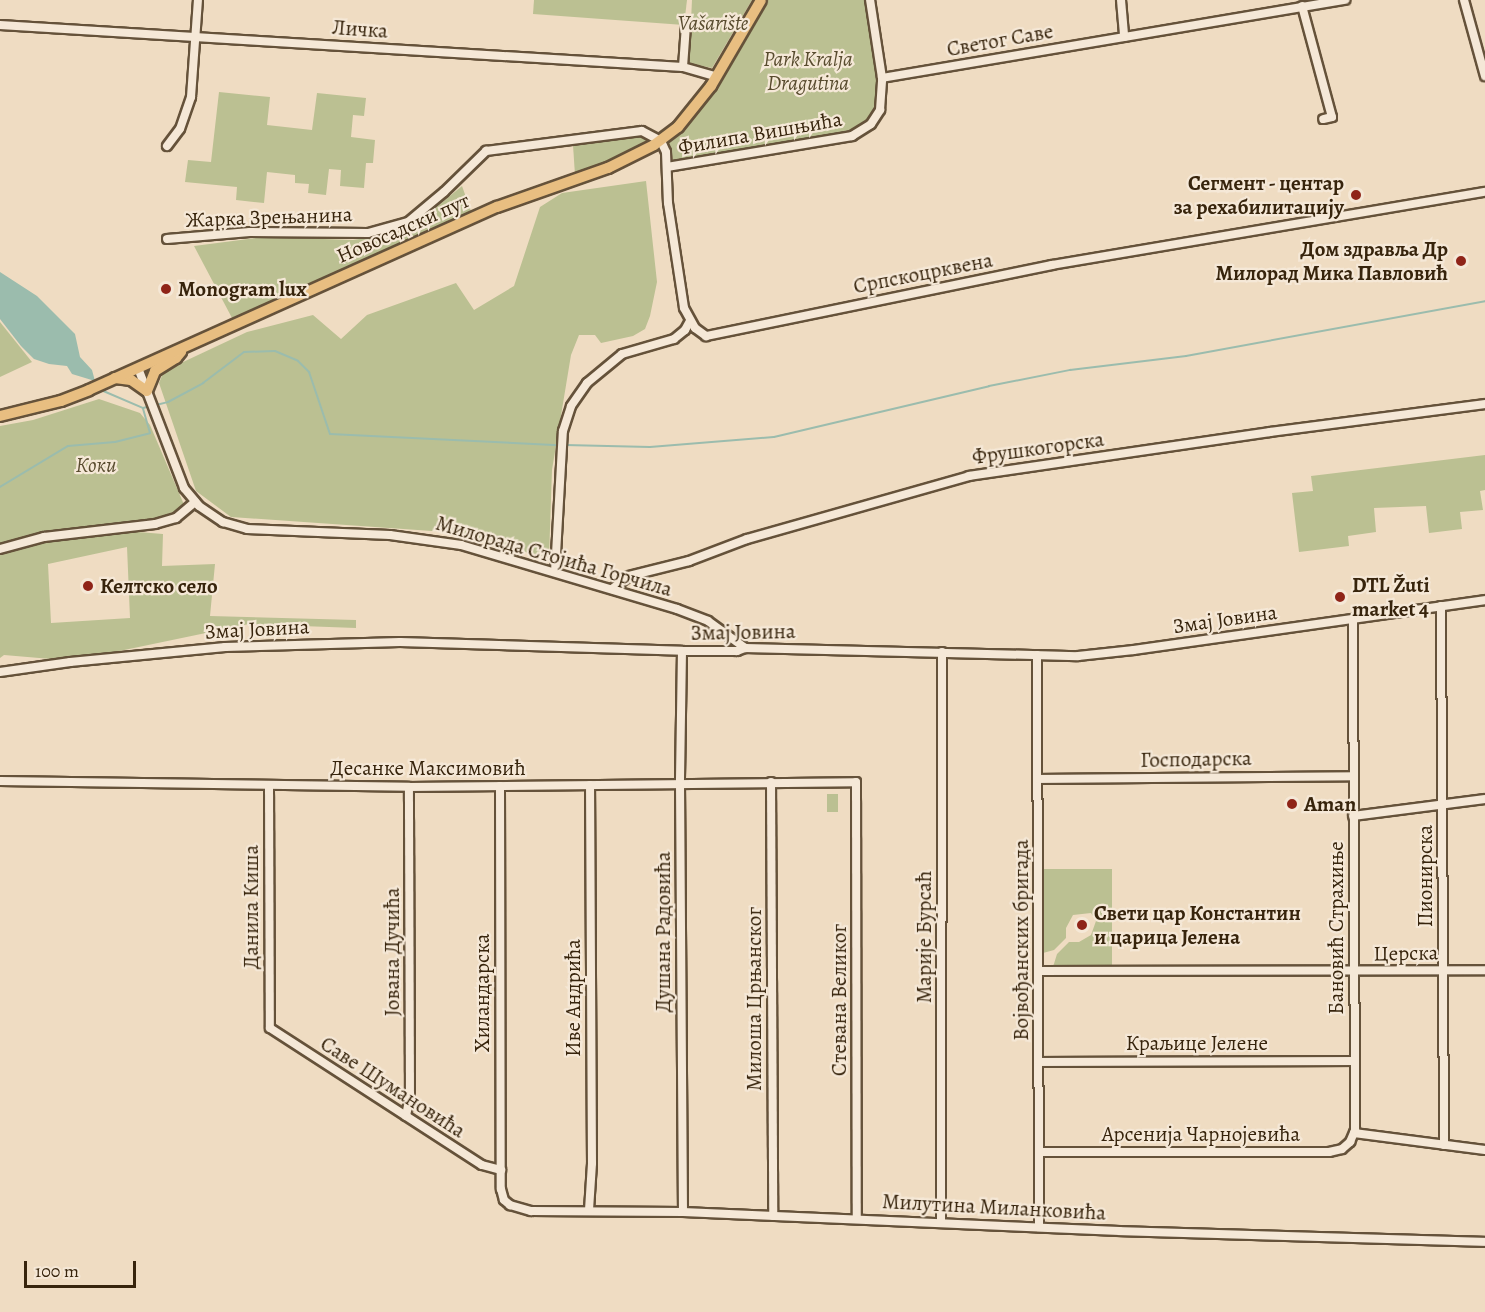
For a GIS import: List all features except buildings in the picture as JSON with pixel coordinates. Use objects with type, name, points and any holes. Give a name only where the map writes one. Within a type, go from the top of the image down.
[{"type":"main road","name":"Новосадски пут","points":[[0,416],[61,401],[88,390],[497,207],[608,168],[661,141],[685,120],[717,76],[761,0]]},
{"type":"main road","points":[[115,378],[131,380],[149,395],[155,371],[176,358],[185,347]]},
{"type":"street","points":[[167,146],[180,129],[191,98],[198,0]]},
{"type":"street","name":"Филипа Вишњића","points":[[667,167],[852,136],[877,118],[882,78],[870,0]]},
{"type":"street","points":[[1121,0],[1124,38]]},
{"type":"street","name":"Светог Саве","points":[[882,78],[1345,0]]},
{"type":"street","points":[[1464,0],[1485,76]]},
{"type":"street","points":[[1302,6],[1332,117],[1323,119]]},
{"type":"street","name":"Личка","points":[[0,25],[196,39],[683,67],[717,76]]},
{"type":"street","points":[[683,67],[686,25]]},
{"type":"street","name":"Жарка Зрењанина","points":[[167,238],[250,232],[368,233],[408,222],[444,192],[486,151],[637,130],[651,134],[661,141]]},
{"type":"street","points":[[555,572],[563,431],[571,406],[587,383],[606,365],[622,354],[679,337],[690,321],[684,308],[676,261],[668,203],[666,152],[661,141]]},
{"type":"street","name":"Српскоцрквена","points":[[690,321],[701,334],[706,336],[1052,265],[1485,192]]},
{"type":"street","points":[[0,549],[44,537],[155,524],[176,519],[195,502],[179,477],[138,368]]},
{"type":"street","name":"Фрушкогорска","points":[[612,589],[629,576],[689,561],[747,539],[969,476],[1270,432],[1485,404]]},
{"type":"street","name":"Милорада Стојића Горчила","points":[[195,502],[215,518],[240,528],[433,539],[555,572],[698,617],[745,648]]},
{"type":"street","name":"Змај Јовина","points":[[0,672],[70,662],[225,647],[400,642],[682,651],[737,651],[745,648],[1095,655],[1485,600]]},
{"type":"street","name":"Пионирска","points":[[1441,606],[1444,1145]]},
{"type":"street","name":"Бановић Страхиње","points":[[1353,619],[1354,1132]]},
{"type":"street","name":"Душана Радовића","points":[[682,651],[680,784],[683,1212]]},
{"type":"street","name":"Марије Бурсаћ","points":[[941,1221],[942,652]]},
{"type":"street","name":"Војвођанских бригада","points":[[1037,655],[1039,1226]]},
{"type":"street","name":"Господарска","points":[[1039,779],[1353,776]]},
{"type":"street","name":"Десанке Максимовић","points":[[0,781],[409,787],[856,782]]},
{"type":"street","name":"Милоша Црњанског","points":[[771,782],[773,1216]]},
{"type":"street","name":"Стевана Великог","points":[[856,782],[857,1219]]},
{"type":"street","name":"Данила Киша","points":[[269,785],[270,1028]]},
{"type":"street","name":"Иве Андрића","points":[[589,1210],[592,1163],[590,785]]},
{"type":"street","name":"Хиландарска","points":[[500,786],[501,1170],[504,1200]]},
{"type":"street","name":"Јована Дучића","points":[[406,1116],[410,1096],[409,787]]},
{"type":"street","points":[[1353,816],[1485,799]]},
{"type":"street","name":"Церска","points":[[1039,971],[1485,970]]},
{"type":"street","name":"Саве Шумановића","points":[[270,1028],[482,1166],[501,1170]]},
{"type":"street","name":"Краљице Јелене","points":[[1039,1062],[1354,1061]]},
{"type":"street","points":[[1354,1132],[1485,1150]]},
{"type":"street","name":"Арсенија Чарнојевића","points":[[1039,1152],[1329,1152],[1346,1147],[1354,1132]]},
{"type":"street","name":"Милутина Миланковића","points":[[504,1200],[516,1208],[531,1211],[683,1212],[1485,1242]]},
{"type":"green space","points":[[534,0],[687,0],[684,25],[533,14]]},
{"type":"green space","name":"Vašarište","points":[[692,0],[752,0],[712,68],[689,63]]},
{"type":"green space","name":"Park Kralja Dragutina","points":[[766,0],[870,0],[882,78],[880,110],[852,136],[667,167],[661,141],[694,115]]},
{"type":"green space","points":[[219,92],[270,97],[267,125],[312,130],[317,93],[366,98],[364,116],[353,115],[351,137],[375,140],[373,163],[366,163],[364,188],[340,186],[341,170],[329,169],[326,195],[308,193],[309,184],[295,183],[295,175],[267,172],[264,203],[236,200],[237,187],[185,182],[188,160],[211,162]]},
{"type":"green space","points":[[645,136],[652,141],[575,175],[573,145]]},
{"type":"green space","points":[[646,181],[657,282],[650,316],[645,329],[633,336],[601,343],[595,335],[579,335],[571,355],[552,470],[549,558],[446,532],[231,517],[196,491],[159,383],[164,371],[247,332],[313,315],[341,339],[367,315],[456,283],[474,310],[514,286],[540,207],[562,193]]},
{"type":"green space","points":[[462,186],[472,214],[232,318],[194,246],[264,237],[353,240],[397,233],[421,220]]},
{"type":"green space","points":[[0,322],[32,362],[0,377]]},
{"type":"green space","name":"Коки","points":[[99,399],[140,413],[150,425],[185,507],[158,518],[40,533],[0,544],[0,426],[33,420]]},
{"type":"green space","points":[[1485,455],[1485,490],[1480,491],[1483,510],[1460,512],[1462,529],[1429,533],[1426,506],[1374,508],[1376,532],[1348,536],[1349,546],[1299,552],[1292,493],[1313,491],[1311,476]]},
{"type":"green space","points":[[126,531],[163,534],[162,566],[215,564],[210,616],[356,620],[356,628],[249,624],[105,654],[51,659],[4,655],[0,658],[0,555],[42,543]],"holes":[[[127,547],[130,618],[51,623],[48,564]]]},
{"type":"green space","points":[[827,794],[838,794],[838,812],[827,812]]},
{"type":"green space","points":[[1044,869],[1112,869],[1112,966],[1053,967],[1057,954],[1069,942],[1079,942],[1091,935],[1096,921],[1091,913],[1073,915],[1066,928],[1066,938],[1054,950],[1043,953]]},
{"type":"shaded area","points":[[0,272],[37,296],[75,334],[80,357],[92,370],[95,381],[72,374],[67,366],[34,359],[21,346],[0,319]]},
{"type":"waterway","points":[[565,445],[650,447],[774,437],[989,386],[1070,370],[1186,356],[1485,301]]},
{"type":"waterway","points":[[156,405],[168,402],[203,383],[244,352],[275,351],[298,361],[309,372],[330,434],[559,445]]},
{"type":"waterway","points":[[101,390],[143,408],[151,406]]},
{"type":"waterway","points":[[0,487],[68,446],[115,442],[150,433],[143,408]]},
{"type":"place","name":"Сегмент - центар за рехабилитацију","points":[[1356,195]]},
{"type":"place","name":"Дом здравља Др Милорад Мика Павловић","points":[[1461,261]]},
{"type":"place","name":"Monogram lux","points":[[166,289]]},
{"type":"place","name":"Келтско село","points":[[88,586]]},
{"type":"place","name":"DTL Žuti market 4","points":[[1340,597]]},
{"type":"place","name":"Aman","points":[[1292,804]]},
{"type":"place","name":"Свети цар Константин и царица Јелена","points":[[1082,925]]}]
